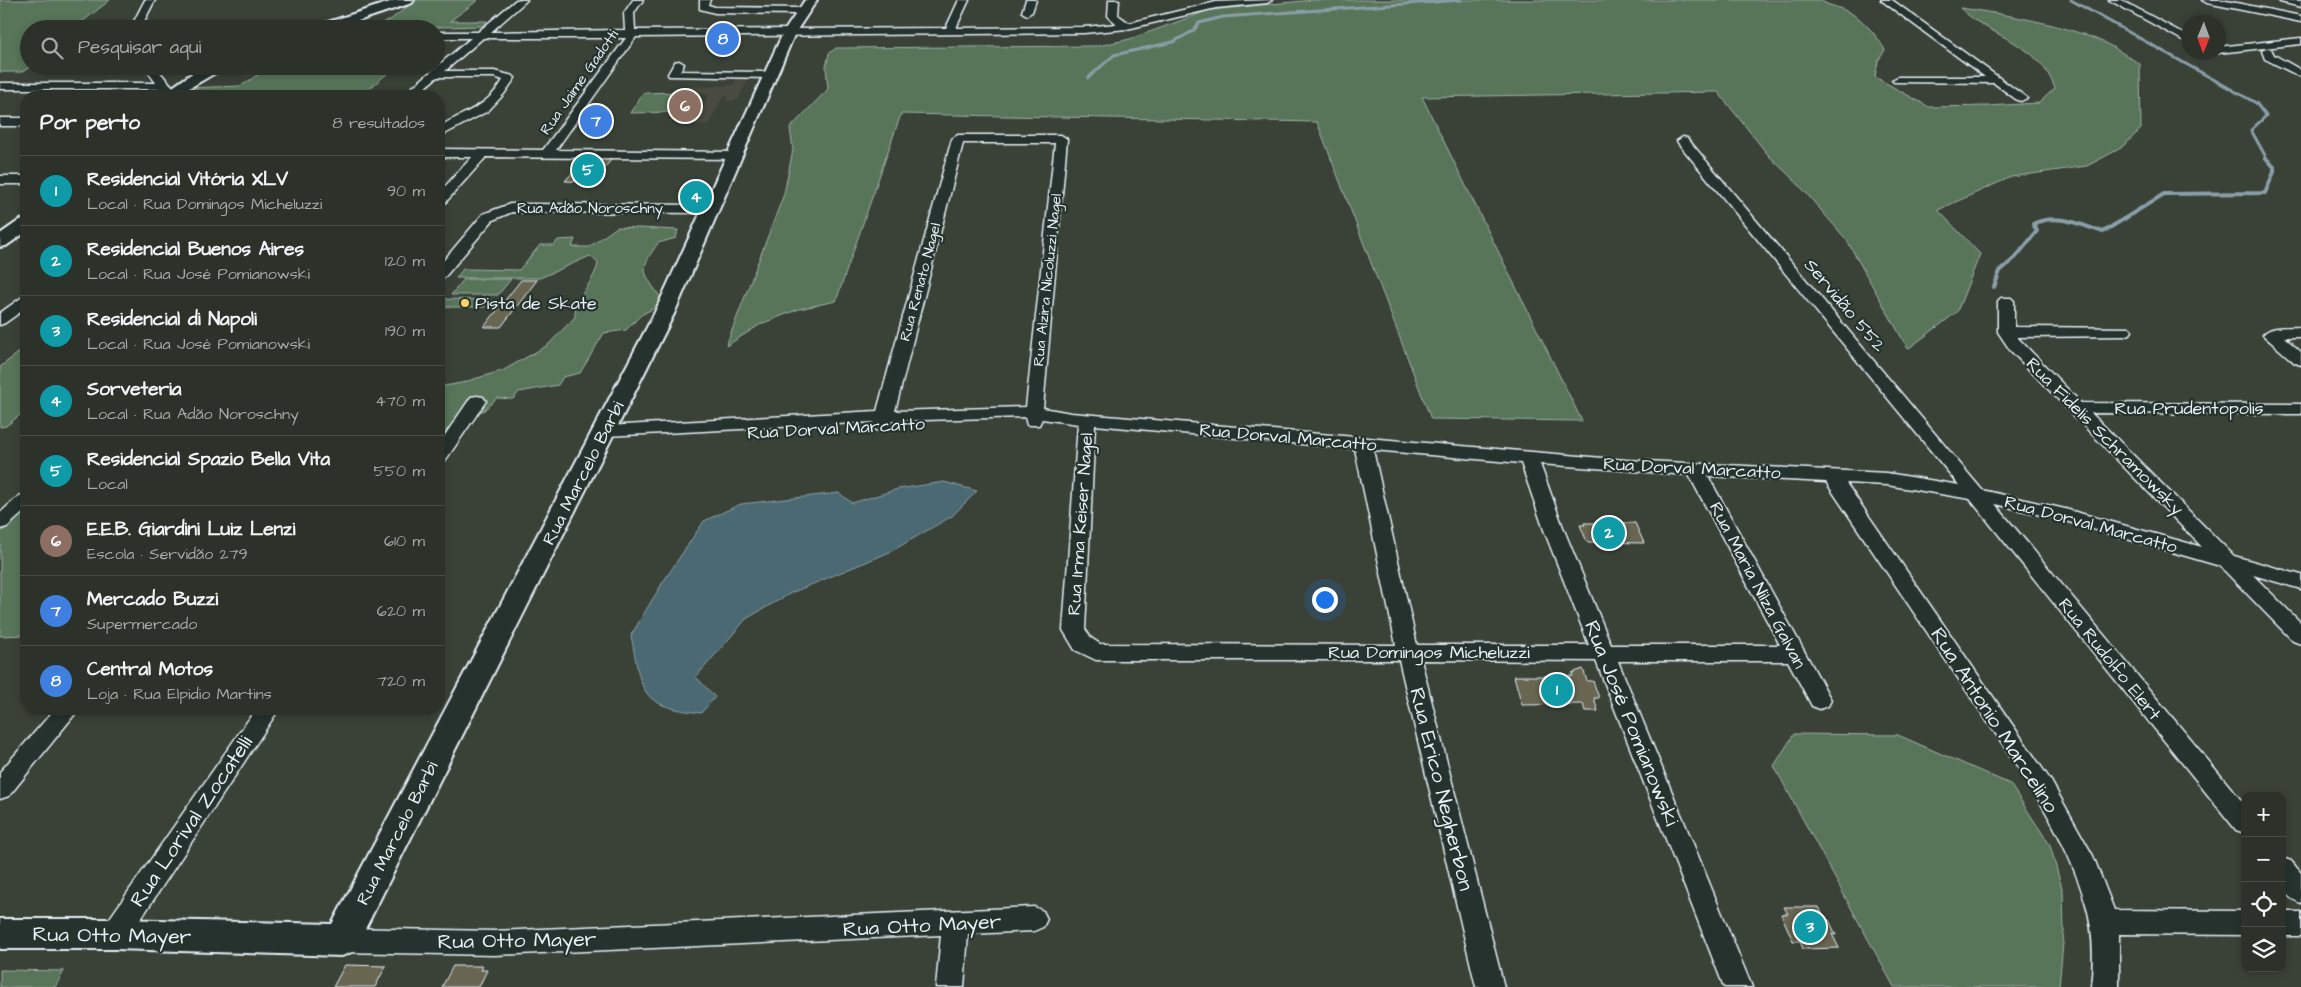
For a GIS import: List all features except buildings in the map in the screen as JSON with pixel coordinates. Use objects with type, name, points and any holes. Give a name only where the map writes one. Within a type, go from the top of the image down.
[{"type":"street","points":[[140,20],[150,0]]},
{"type":"street","points":[[348,20],[408,0]]},
{"type":"street","points":[[445,64],[522,0]]},
{"type":"street","name":"Rua Jaime Gadotti","points":[[547,154],[631,38],[629,13],[638,0]]},
{"type":"street","points":[[705,0],[703,7],[725,11],[807,6]]},
{"type":"street","points":[[725,11],[735,0]]},
{"type":"street","points":[[950,31],[964,0]]},
{"type":"street","points":[[1027,12],[1031,0]]},
{"type":"street","points":[[1114,0],[1113,16],[1127,26]]},
{"type":"street","points":[[445,35],[1084,30],[1127,26],[1195,4],[1267,0]]},
{"type":"street","points":[[1886,0],[2021,98]]},
{"type":"street","points":[[2114,0],[2181,36]]},
{"type":"street","points":[[2207,0],[2301,19]]},
{"type":"street","points":[[2283,0],[2298,2]]},
{"type":"street","name":"Rua Marcelo Barbi","points":[[342,940],[604,435],[664,314],[769,75],[789,33],[807,6]]},
{"type":"street","points":[[2226,49],[2301,41]]},
{"type":"street","points":[[2255,46],[2267,51],[2269,57],[2301,74]]},
{"type":"street","points":[[2237,55],[2301,47]]},
{"type":"street","points":[[679,64],[672,74],[769,75]]},
{"type":"street","points":[[445,74],[494,74],[509,78],[488,105],[445,129]]},
{"type":"street","points":[[155,75],[166,90]]},
{"type":"street","points":[[171,90],[198,75]]},
{"type":"street","points":[[415,90],[432,75]]},
{"type":"street","points":[[1898,80],[1996,80]]},
{"type":"street","points":[[0,86],[111,90]]},
{"type":"street","points":[[0,122],[20,122]]},
{"type":"street","name":"Rua Alzira Nicoluzzi Nagel","points":[[958,139],[1061,139],[1033,416]]},
{"type":"street","name":"Rua Renato Nagel","points":[[883,421],[958,139]]},
{"type":"street","name":"Servidão 552","points":[[1684,141],[1976,494]]},
{"type":"street","points":[[445,153],[734,156]]},
{"type":"street","points":[[445,194],[483,153]]},
{"type":"street","points":[[0,180],[20,180]]},
{"type":"street","name":"Rua Adão Noroschny","points":[[445,268],[488,217],[510,208],[711,209]]},
{"type":"street","points":[[0,242],[20,228]]},
{"type":"street","points":[[2006,301],[2006,332],[2124,331]]},
{"type":"street","points":[[0,320],[20,305]]},
{"type":"street","name":"Rua Fidelis Schramowsky","points":[[2006,332],[2016,347],[2301,636]]},
{"type":"street","points":[[2301,332],[2275,333],[2271,335],[2301,360]]},
{"type":"street","points":[[445,448],[477,401]]},
{"type":"street","name":"Rua Prudentopolis","points":[[2078,408],[2301,409]]},
{"type":"street","name":"Rua Dorval Marcatto","points":[[604,435],[883,421],[1033,416],[1696,470],[1887,479],[1976,494],[2065,515],[2301,582]]},
{"type":"street","name":"Rua Irma Keiser Nagel","points":[[1074,630],[1079,419]]},
{"type":"street","name":"Rua Erico Negherbon","points":[[1363,444],[1408,652],[1490,987]]},
{"type":"street","name":"Rua José Pomianowski","points":[[1528,457],[1554,530],[1738,987]]},
{"type":"street","name":"Rua Maria Nilza Galvan","points":[[1696,470],[1820,700]]},
{"type":"street","name":"Rua Antonio Marcelino","points":[[1831,475],[2022,755],[2082,859],[2095,891],[2104,922],[2108,959],[2105,987]]},
{"type":"street","name":"Rua Rudolfo Elert","points":[[1976,494],[2241,818]]},
{"type":"street","points":[[0,523],[20,505]]},
{"type":"street","name":"Rua Domingos Micheluzzi","points":[[1074,630],[1083,644],[1096,652],[1794,653]]},
{"type":"street","points":[[0,789],[63,715]]},
{"type":"street","name":"Rua Lorival Zocatelli","points":[[115,934],[264,715]]},
{"type":"street","points":[[2286,874],[2301,892]]},
{"type":"street","name":"Rua Otto Mayer","points":[[0,934],[115,934],[494,943],[1034,919]]},
{"type":"street","points":[[2104,922],[2241,924]]},
{"type":"street","points":[[950,987],[955,924]]},
{"type":"street","points":[[2286,924],[2301,924]]},
{"type":"shaded area","points":[[736,79],[748,79],[738,100],[726,101],[728,96],[723,96],[709,124],[694,125],[709,94],[690,94],[689,97],[697,96],[684,121],[669,122],[688,87],[734,85]]},
{"type":"green space","points":[[0,0],[110,0],[84,20],[20,20],[20,72],[0,72]]},
{"type":"green space","points":[[416,0],[478,0],[450,21],[487,21],[483,26],[445,27],[445,20],[390,20]]},
{"type":"green space","points":[[1313,0],[1820,0],[1849,12],[1867,26],[1877,37],[1885,50],[1878,61],[1875,77],[1929,107],[2039,103],[2055,88],[2047,72],[2026,50],[1973,19],[1960,8],[1977,10],[2033,20],[2070,30],[2103,42],[2140,64],[2141,129],[2121,148],[2087,166],[2011,177],[1938,210],[1980,254],[1957,312],[1908,349],[1846,239],[1799,185],[1769,156],[1718,92],[1422,97],[1582,421],[1431,419],[1317,122],[901,114],[836,301],[799,309],[761,324],[726,346],[784,194],[793,150],[790,128],[828,89],[826,67],[829,53],[836,48],[1098,46],[1130,39],[1210,10]]},
{"type":"green space","points":[[258,75],[386,75],[368,90],[183,90],[186,88],[241,86]]},
{"type":"green space","points":[[683,92],[671,112],[630,113],[643,93]]},
{"type":"green space","points":[[617,227],[678,230],[676,238],[658,243],[646,265],[645,271],[647,276],[661,298],[658,306],[641,315],[626,330],[604,333],[580,373],[563,377],[558,385],[519,392],[513,399],[497,398],[483,411],[465,412],[445,437],[445,386],[504,370],[548,345],[575,317],[577,304],[596,271],[598,263],[590,256],[540,278],[456,278],[463,269],[519,270],[540,245],[554,245],[558,240],[575,239],[572,247],[589,247]]},
{"type":"green space","points":[[464,279],[511,279],[498,295],[451,295]]},
{"type":"green space","name":"Pista de Skate","points":[[445,299],[491,300],[485,307],[445,307]]},
{"type":"green space","points":[[20,352],[20,415],[6,426],[0,427],[0,367]]},
{"type":"green space","points":[[20,515],[20,635],[0,636],[0,533]]},
{"type":"green space","points":[[1794,734],[1898,735],[2010,784],[2050,845],[2063,892],[2064,932],[2059,987],[1894,987],[1774,766]]},
{"type":"green space","points":[[0,970],[64,971],[55,987],[0,987]]},
{"type":"water","points":[[944,482],[977,491],[952,516],[890,552],[791,593],[746,619],[696,677],[715,697],[701,713],[665,706],[646,693],[641,683],[631,635],[663,582],[704,521],[741,504],[839,493],[852,503],[898,489]]},
{"type":"waterway","points":[[1088,78],[1114,55],[1173,42],[1193,31],[1199,23],[1223,17],[1461,0]]},
{"type":"waterway","points":[[2071,0],[2256,103],[2266,116],[2251,130],[2267,159]]},
{"type":"waterway","points":[[1994,287],[2000,271],[2016,257],[2037,231],[2033,224],[2051,219],[2059,219],[2103,232],[2164,194],[2265,193],[2274,172],[2274,167],[2266,158]]},
{"type":"place","name":"Central Motos","points":[[723,39]]},
{"type":"place","name":"E.E.B. Giardini Luiz Lenzi","points":[[685,106]]},
{"type":"place","name":"Mercado Buzzi","points":[[596,121]]},
{"type":"place","name":"Residencial Spazio Bella Vita","points":[[588,170]]},
{"type":"place","name":"Sorveteria","points":[[696,197]]},
{"type":"place","name":"Pista de Skate","points":[[465,303]]},
{"type":"place","name":"Residencial Buenos Aires","points":[[1609,533]]},
{"type":"place","name":"Residencial Vitória XLV","points":[[1557,690]]},
{"type":"place","name":"Residencial di Napoli","points":[[1810,927]]}]
